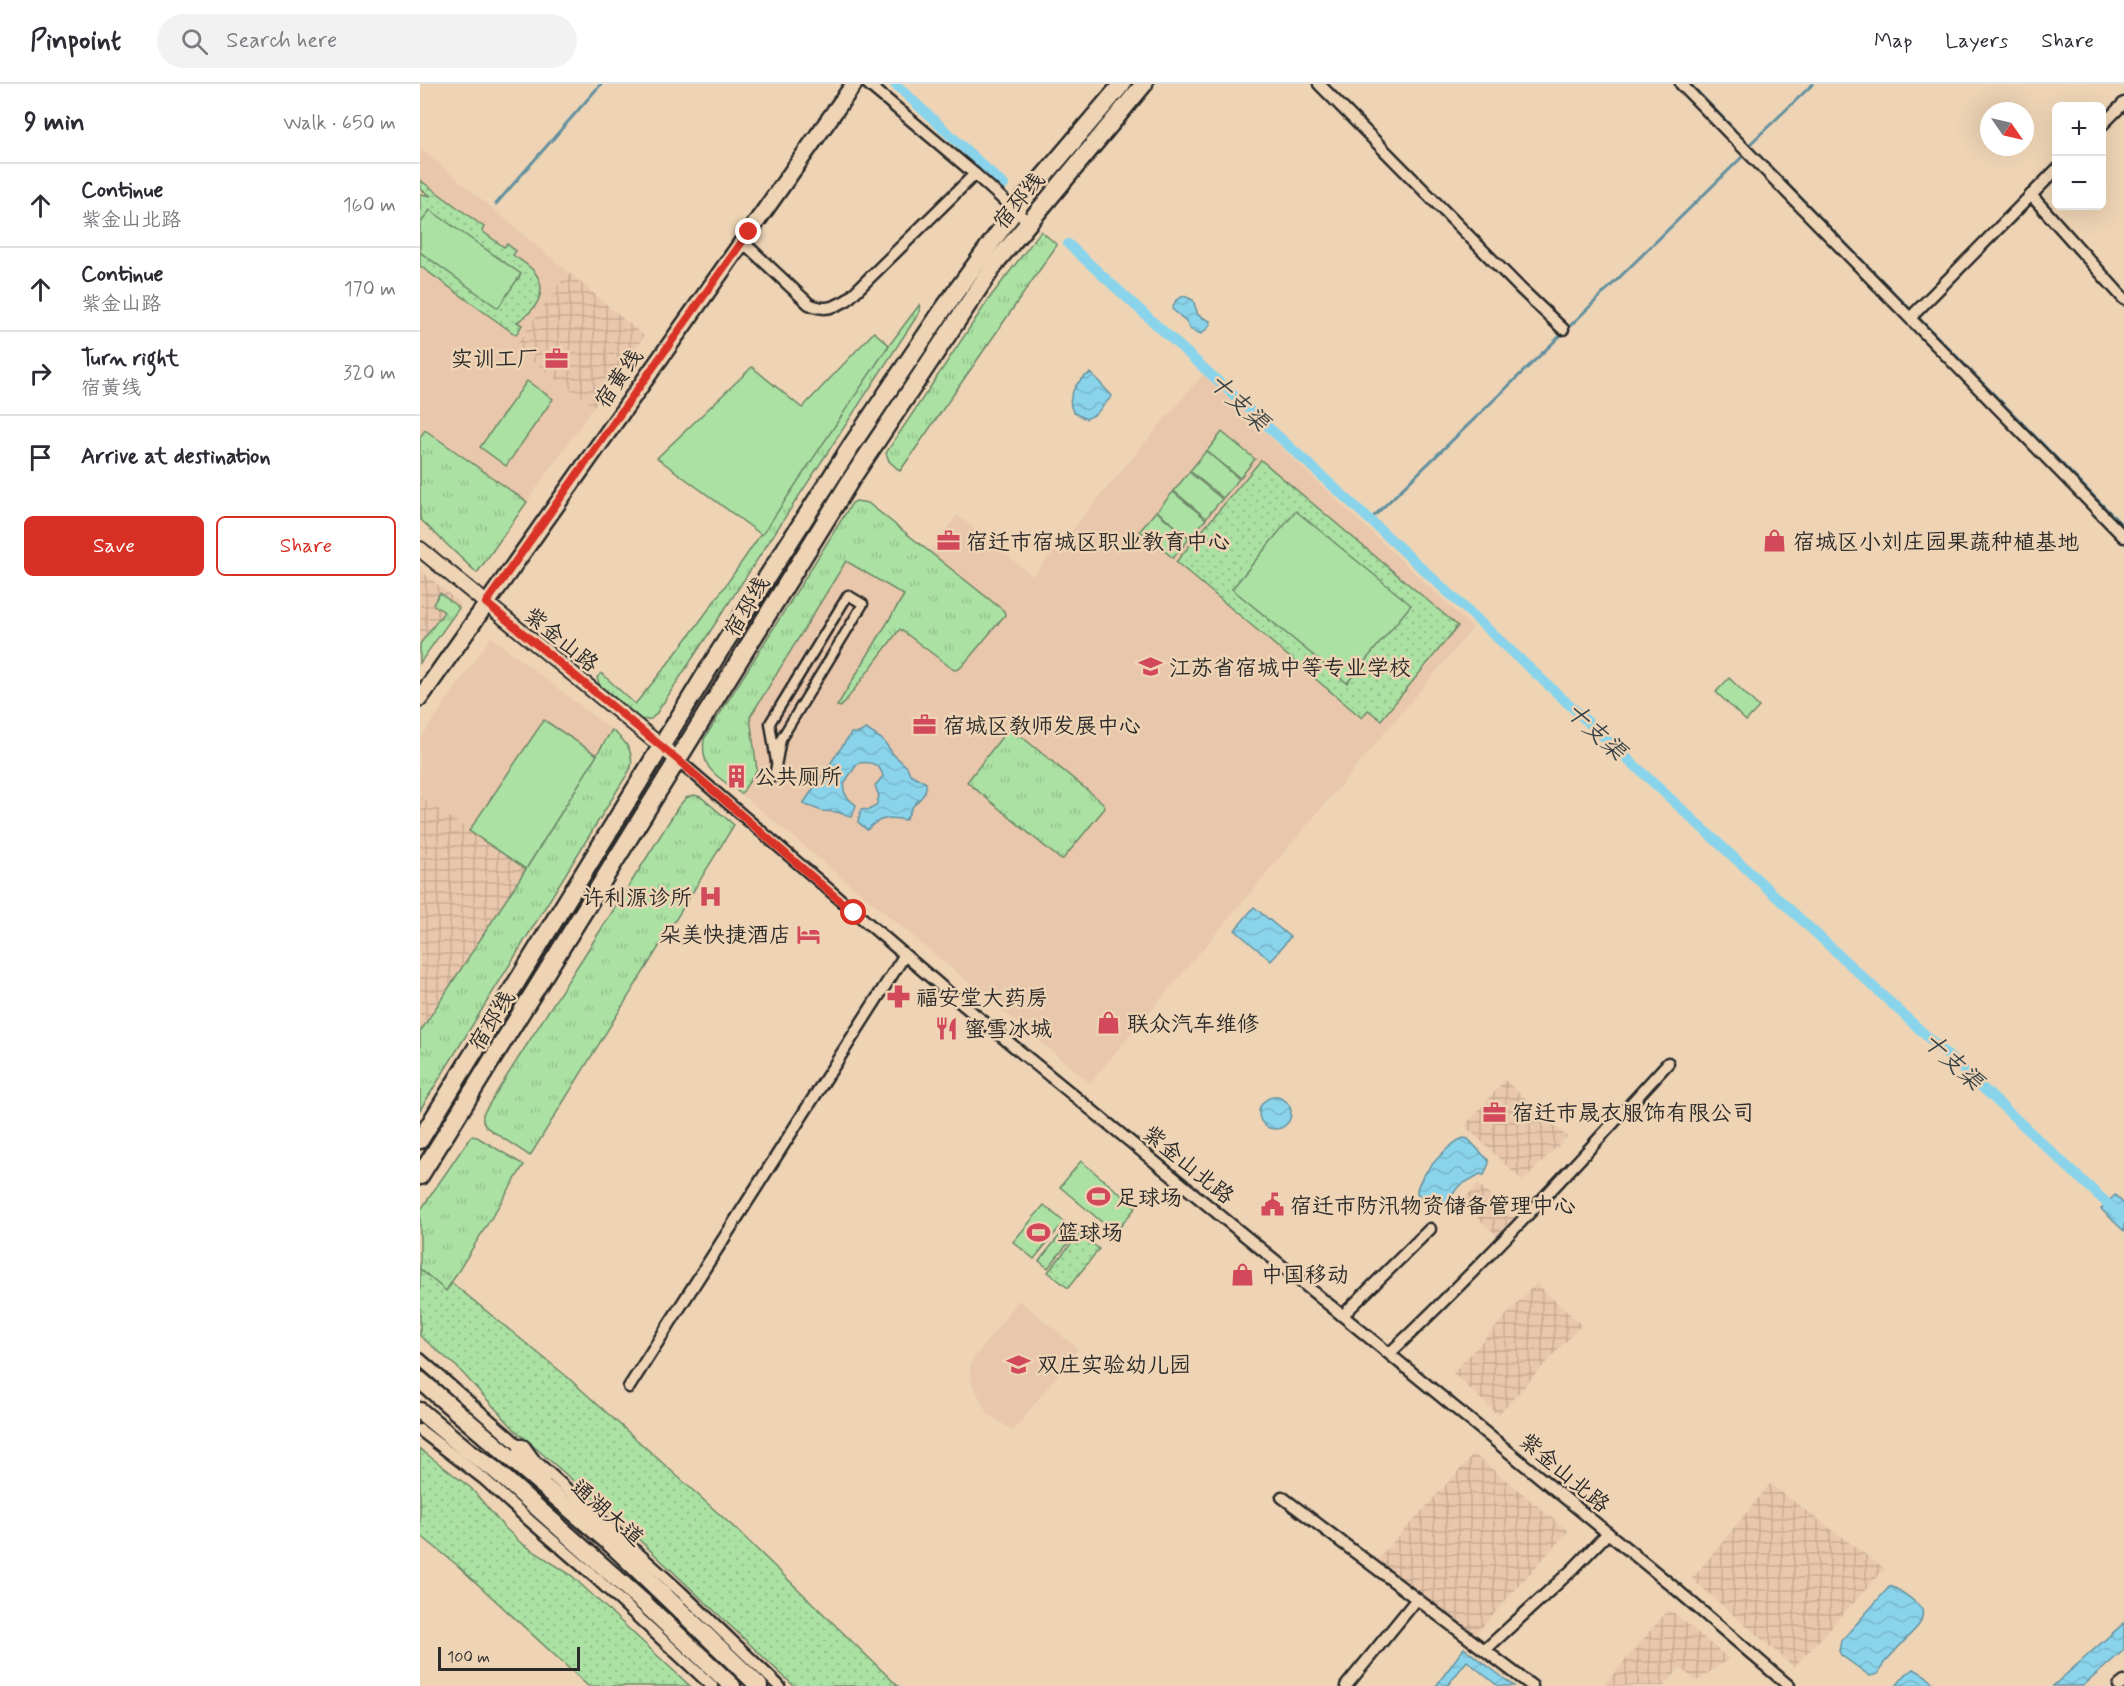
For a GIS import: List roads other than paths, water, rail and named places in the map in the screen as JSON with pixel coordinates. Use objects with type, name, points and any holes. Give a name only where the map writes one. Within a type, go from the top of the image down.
[{"type":"main road","name":"宿黄线","points":[[420,698],[854,84]]},
{"type":"main road","name":"宿邳线","points":[[420,1140],[719,652],[853,443],[942,311],[1015,210],[1122,84]]},
{"type":"main road","name":"宿邳线","points":[[420,1176],[841,493],[997,261],[1144,84]]},
{"type":"main road","name":"通湖大道","points":[[420,1380],[650,1580],[759,1686]]},
{"type":"main road","name":"通湖大道","points":[[420,1411],[495,1470],[644,1603],[732,1686]]},
{"type":"main road","points":[[420,1420],[440,1428]]},
{"type":"main road","points":[[522,1448],[558,1499]]},
{"type":"street","points":[[868,84],[1028,222]]},
{"type":"street","points":[[1319,84],[1520,288],[1563,328]]},
{"type":"street","points":[[1681,84],[1913,315],[2124,537]]},
{"type":"street","points":[[2106,121],[2124,104]]},
{"type":"street","points":[[742,242],[809,304],[822,309],[831,308],[847,300],[975,174]]},
{"type":"street","points":[[1913,315],[2052,174]]},
{"type":"street","points":[[2031,195],[2124,299]]},
{"type":"street","name":"紫金山路","points":[[420,549],[678,760]]},
{"type":"street","points":[[774,777],[777,762],[781,739],[863,604],[848,595],[770,723],[777,762]]},
{"type":"street","name":"紫金山北路","points":[[678,760],[904,956],[1608,1533],[1781,1684]]},
{"type":"street","points":[[628,1387],[904,956]]},
{"type":"street","points":[[1390,1353],[1580,1160],[1668,1063]]},
{"type":"street","points":[[1343,1315],[1430,1229]]},
{"type":"street","points":[[420,1359],[681,1592],[778,1686]]},
{"type":"street","points":[[420,1430],[484,1479],[596,1578],[712,1686]]},
{"type":"street","points":[[1282,1497],[1533,1686]]},
{"type":"street","points":[[1485,1650],[1573,1569],[1608,1533]]},
{"type":"street","points":[[1346,1686],[1417,1599]]},
{"type":"street","points":[[2119,1686],[2124,1682]]},
{"type":"water","points":[[1184,296],[1193,300],[1198,315],[1210,321],[1210,326],[1201,334],[1191,330],[1186,321],[1172,309],[1176,300]]},
{"type":"water","points":[[1091,373],[1112,396],[1096,414],[1086,419],[1074,413],[1070,402],[1077,385]]},
{"type":"water","points":[[866,729],[883,740],[893,754],[907,767],[910,774],[926,783],[924,793],[905,820],[884,819],[867,830],[858,822],[861,809],[869,810],[876,806],[879,796],[875,786],[883,776],[874,764],[858,763],[844,784],[845,794],[856,805],[852,817],[837,812],[822,811],[803,804],[851,733],[859,733]]},
{"type":"water","points":[[1254,907],[1290,937],[1271,961],[1235,930]]},
{"type":"water","points":[[1275,1097],[1286,1102],[1291,1113],[1286,1124],[1275,1129],[1264,1124],[1259,1113],[1264,1102]]},
{"type":"water","points":[[1464,1138],[1468,1139],[1489,1163],[1484,1175],[1480,1174],[1459,1186],[1442,1207],[1435,1208],[1417,1193],[1418,1187],[1427,1171],[1442,1153]]},
{"type":"water","points":[[2115,1195],[2124,1204],[2124,1231],[2101,1209]]},
{"type":"water","points":[[1890,1586],[1917,1604],[1922,1610],[1922,1616],[1919,1625],[1884,1663],[1878,1674],[1870,1676],[1841,1655],[1839,1651],[1841,1641]]},
{"type":"water","points":[[2124,1623],[2124,1650],[2083,1686],[2053,1686]]},
{"type":"water","points":[[1464,1648],[1514,1686],[1498,1686],[1467,1661],[1447,1686],[1436,1686]]},
{"type":"water","points":[[1914,1669],[1926,1676],[1935,1686],[1896,1686],[1906,1674]]},
{"type":"waterway","points":[[496,204],[601,84]]},
{"type":"waterway","name":"十支渠","points":[[895,84],[1004,185]]},
{"type":"waterway","points":[[1690,84],[1734,129]]},
{"type":"waterway","points":[[1813,84],[1749,145],[2124,527]]},
{"type":"waterway","points":[[1570,326],[1742,157]]},
{"type":"waterway","name":"十支渠","points":[[1068,244],[1370,520],[2124,1219]]},
{"type":"waterway","points":[[1370,520],[1560,336]]},
{"type":"place","name":"实训工厂","points":[[557,358]]},
{"type":"place","name":"宿迁市宿城区职业教育中心","points":[[948,541]]},
{"type":"place","name":"宿城区小刘庄园果蔬种植基地","points":[[1775,541]]},
{"type":"place","name":"江苏省宿城中等专业学校","points":[[1151,667]]},
{"type":"place","name":"宿城区教师发展中心","points":[[925,725]]},
{"type":"place","name":"公共厕所","points":[[736,776]]},
{"type":"place","name":"许利源诊所","points":[[710,897]]},
{"type":"place","name":"朵美快捷酒店","points":[[809,934]]},
{"type":"place","name":"福安堂大药房","points":[[898,997]]},
{"type":"place","name":"联众汽车维修","points":[[1109,1023]]},
{"type":"place","name":"蜜雪冰城","points":[[946,1028]]},
{"type":"place","name":"宿迁市晟衣服饰有限公司","points":[[1494,1112]]},
{"type":"place","name":"足球场","points":[[1098,1197]]},
{"type":"place","name":"宿迁市防汛物资储备管理中心","points":[[1272,1205]]},
{"type":"place","name":"篮球场","points":[[1039,1232]]},
{"type":"place","name":"中国移动","points":[[1243,1274]]},
{"type":"place","name":"双庄实验幼儿园","points":[[1019,1364]]}]
